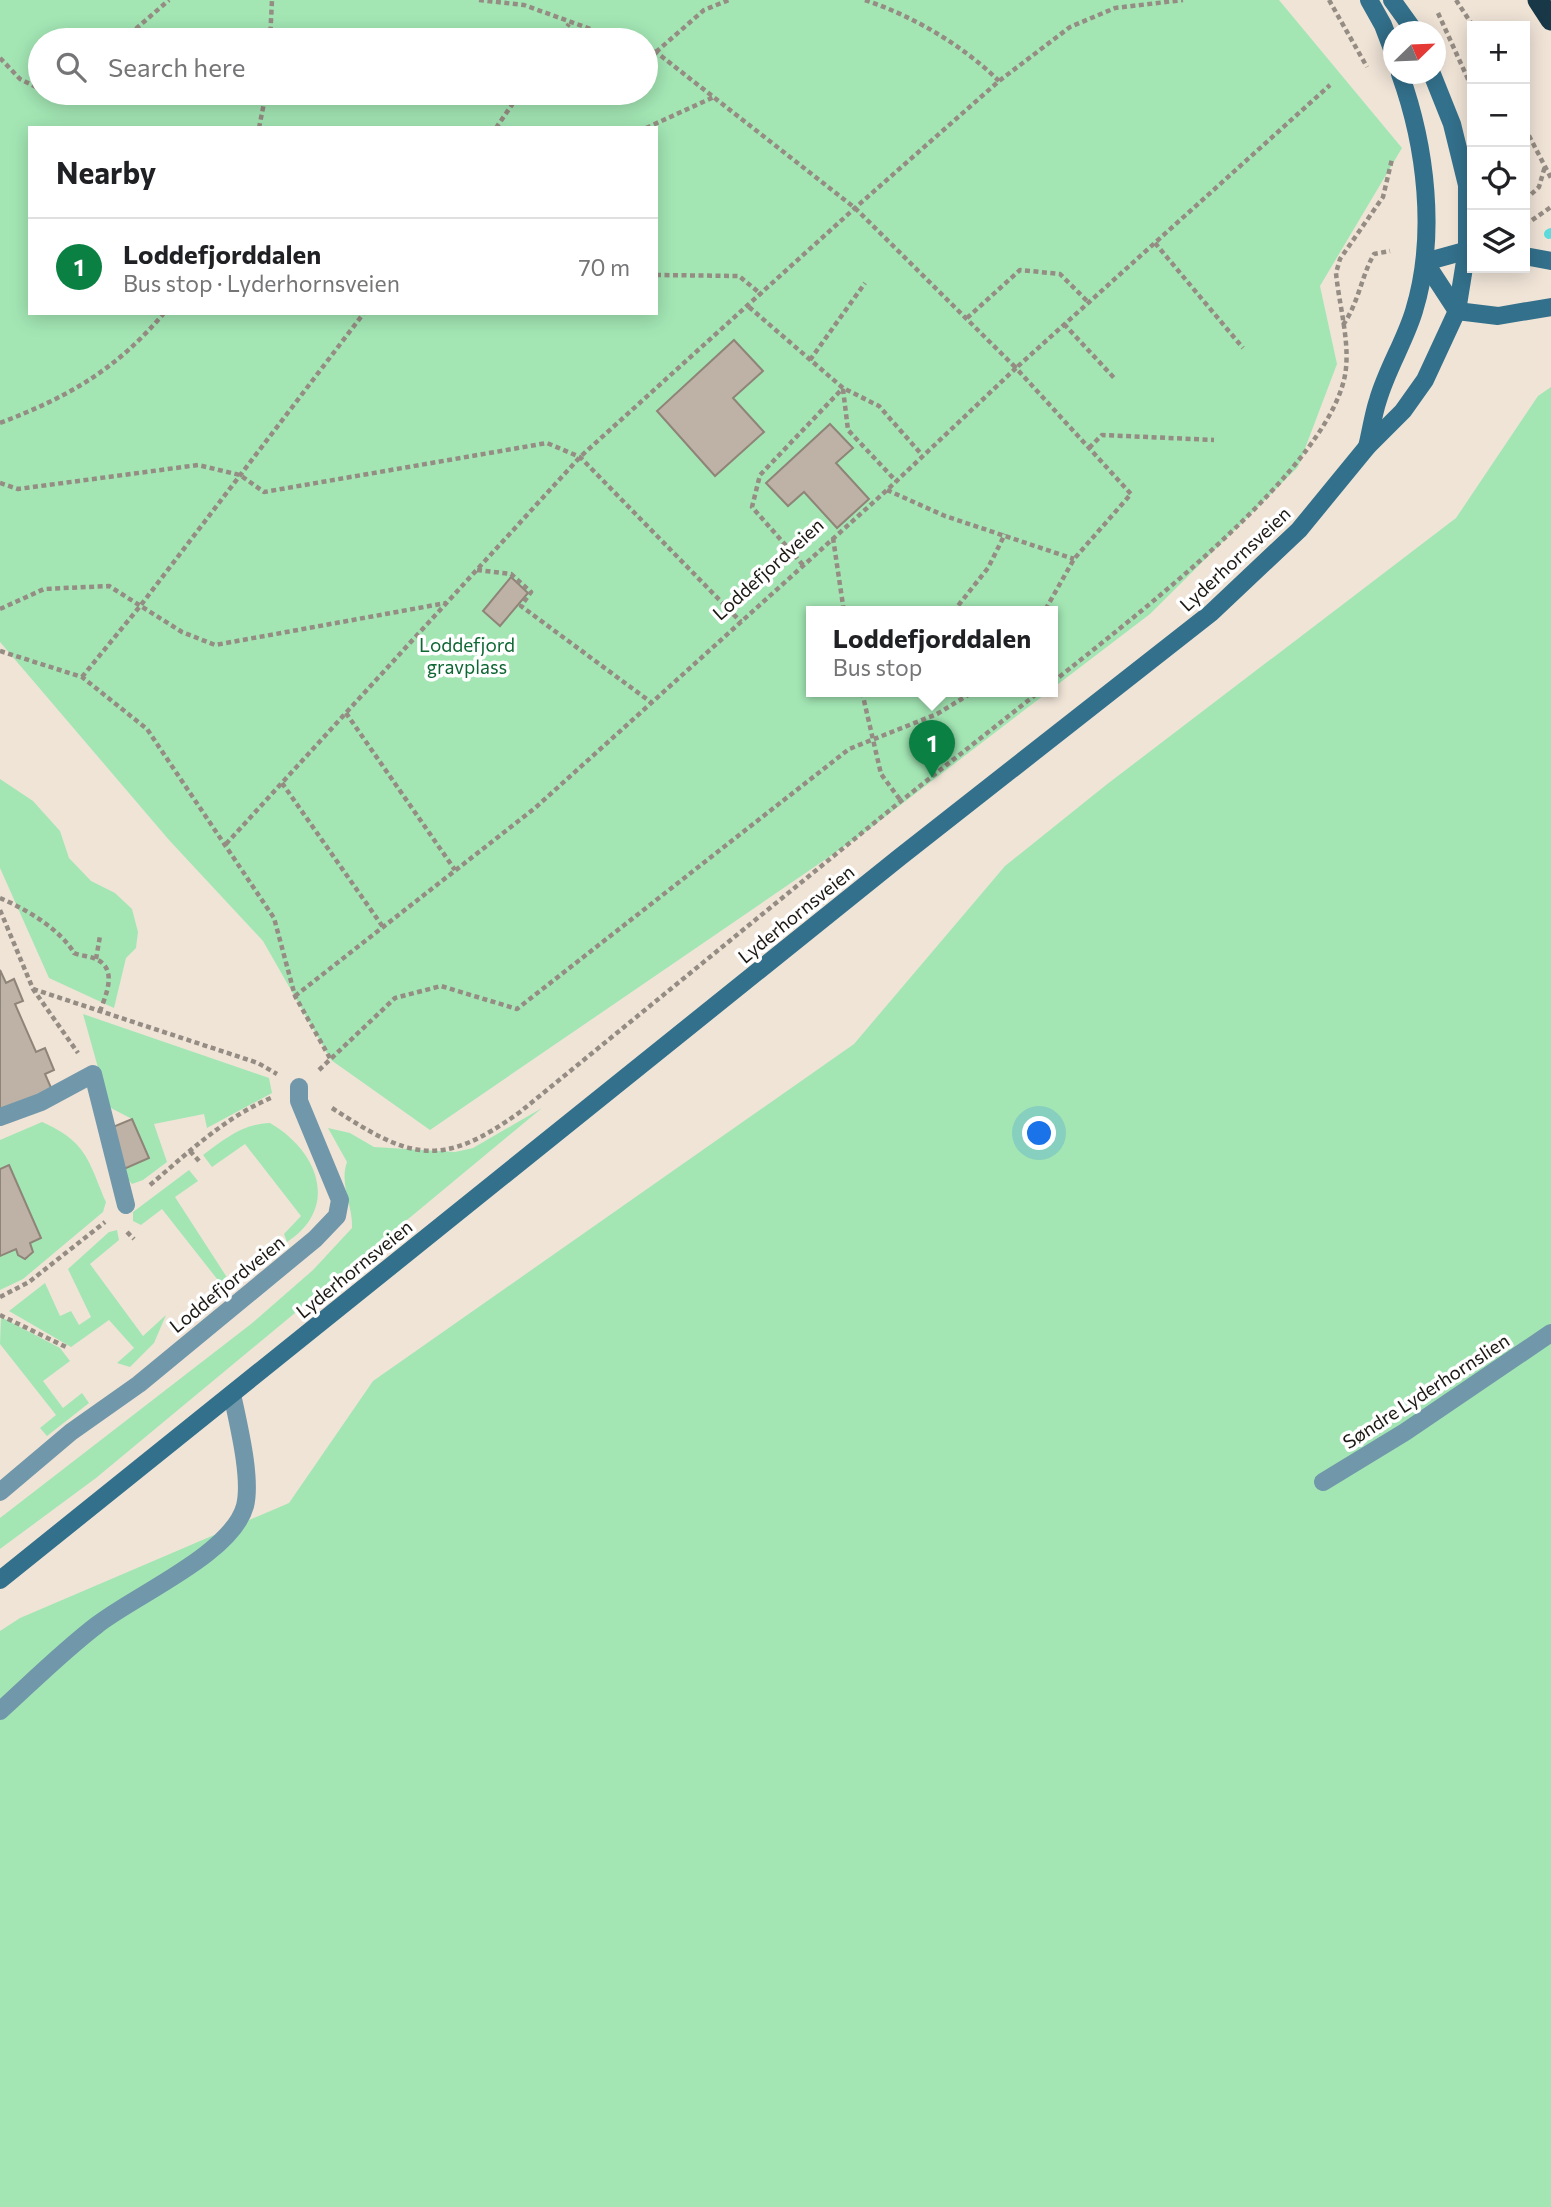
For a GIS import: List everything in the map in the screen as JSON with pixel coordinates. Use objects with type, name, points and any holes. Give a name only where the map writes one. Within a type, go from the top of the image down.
[{"type":"highway","points":[[1538,0],[1551,20]]},
{"type":"main road","points":[[1369,0],[1383,25]]},
{"type":"main road","points":[[1392,0],[1407,21]]},
{"type":"main road","name":"Lyderhornsveien","points":[[1367,447],[1378,400],[1414,311],[1425,262],[1424,173],[1404,84]]},
{"type":"main road","name":"Lyderhornsveien","points":[[1436,84],[1452,124],[1467,185],[1468,210]]},
{"type":"main road","points":[[1467,250],[1425,262],[1457,311],[1498,316],[1551,307]]},
{"type":"main road","points":[[1530,257],[1551,261]]},
{"type":"main road","name":"Lyderhornsveien","points":[[0,1580],[900,857],[1211,613],[1299,530],[1367,447],[1403,411],[1425,380],[1457,311],[1467,263]]},
{"type":"lane","points":[[0,1117],[41,1102],[93,1074],[126,1205]]},
{"type":"lane","name":"Loddefjordveien","points":[[0,1492],[71,1432],[139,1384],[315,1240],[337,1216],[340,1200],[299,1101],[299,1087]]},
{"type":"lane","name":"Søndre Lyderhornslien","points":[[1323,1482],[1405,1432],[1551,1333]]},
{"type":"lane","points":[[0,1711],[97,1625],[199,1559],[235,1528],[246,1504],[244,1457],[232,1394]]},
{"type":"path","points":[[137,28],[169,0]]},
{"type":"path","points":[[271,28],[272,0]]},
{"type":"path","points":[[480,0],[524,5],[582,28]]},
{"type":"path","points":[[658,50],[704,10],[729,0]]},
{"type":"path","points":[[865,0],[891,9],[933,31],[980,62],[999,81]]},
{"type":"path","points":[[226,844],[580,457],[999,81],[1070,27],[1115,9],[1183,0]]},
{"type":"path","points":[[1329,0],[1370,73]]},
{"type":"path","points":[[1456,0],[1470,21]]},
{"type":"path","points":[[1436,9],[1470,84]]},
{"type":"path","points":[[566,28],[569,24]]},
{"type":"path","points":[[658,54],[855,208],[1016,368],[1131,494],[1074,559],[1047,606]]},
{"type":"path","points":[[0,58],[20,79],[28,83]]},
{"type":"path","name":"Loddefjordveien","points":[[295,996],[535,808],[1330,85]]},
{"type":"path","points":[[650,126],[714,97]]},
{"type":"path","points":[[259,126],[264,105]]},
{"type":"path","points":[[497,126],[512,105]]},
{"type":"path","points":[[1530,138],[1551,177]]},
{"type":"path","points":[[1058,677],[1207,555],[1276,487],[1312,440],[1340,394],[1346,368],[1336,273],[1340,259],[1383,197],[1393,156]]},
{"type":"path","points":[[1530,195],[1539,187],[1545,166]]},
{"type":"path","points":[[1530,222],[1551,207]]},
{"type":"path","points":[[1155,243],[1243,348]]},
{"type":"path","points":[[1343,325],[1354,309],[1363,273],[1374,254],[1390,251]]},
{"type":"path","points":[[967,318],[1020,270],[1060,274],[1089,303]]},
{"type":"path","points":[[658,275],[739,276],[762,295]]},
{"type":"path","points":[[810,360],[865,284]]},
{"type":"path","points":[[749,307],[842,388],[880,406],[922,455]]},
{"type":"path","points":[[0,423],[55,402],[102,373],[162,315]]},
{"type":"path","points":[[82,677],[141,605],[362,315]]},
{"type":"path","points":[[1065,324],[1116,380]]},
{"type":"path","points":[[842,388],[848,430],[896,481]]},
{"type":"path","points":[[803,565],[752,507],[760,475],[842,388]]},
{"type":"path","points":[[1089,448],[1102,435],[1214,440]]},
{"type":"path","points":[[0,483],[18,489],[198,465],[240,475],[264,492],[547,443],[580,457],[741,622]]},
{"type":"path","points":[[887,490],[946,516],[1074,559]]},
{"type":"path","points":[[958,606],[988,568],[1005,534]]},
{"type":"path","points":[[834,538],[843,606]]},
{"type":"path","points":[[477,570],[511,574],[531,592],[521,606],[652,703]]},
{"type":"path","points":[[0,609],[44,589],[109,586],[182,632],[215,645],[446,603]]},
{"type":"path","points":[[0,651],[82,677],[147,729],[274,918],[295,996],[331,1060]]},
{"type":"path","points":[[863,697],[880,774],[901,801]]},
{"type":"path","points":[[299,1087],[395,999],[441,986],[517,1009],[849,749],[937,714],[965,697]]},
{"type":"path","points":[[33,989],[258,1063],[362,1128],[407,1149],[428,1152],[478,1140],[520,1112],[1033,697]]},
{"type":"path","points":[[346,713],[456,870]]},
{"type":"path","points":[[282,783],[383,927]]},
{"type":"path","points":[[0,898],[16,905],[65,939],[74,954],[96,959],[105,966],[110,977],[100,1011]]},
{"type":"path","points":[[0,910],[33,989],[93,1074]]},
{"type":"path","points":[[96,959],[100,936]]},
{"type":"path","points":[[190,1151],[199,1161]]},
{"type":"path","points":[[0,1315],[66,1347]]},
{"type":"green space","name":"Loddefjord gravplass","points":[[0,0],[1279,0],[1402,148],[1320,286],[1337,364],[1298,467],[1150,614],[1058,684],[1058,606],[806,606],[806,697],[1041,697],[864,833],[430,1130],[331,1060],[263,941],[169,840],[0,642]]},
{"type":"green space","points":[[1551,387],[1551,2207],[0,2207],[0,1631],[20,1618],[289,1503],[373,1381],[854,1044],[1005,866],[1106,785],[1456,518],[1538,396]]},
{"type":"green space","points":[[0,779],[33,801],[60,831],[69,858],[91,881],[115,893],[132,909],[138,932],[136,948],[126,958],[114,1008],[49,978],[0,868]]},
{"type":"green space","points":[[83,1014],[269,1078],[272,1093],[207,1128],[204,1114],[154,1124],[167,1162],[143,1180],[132,1184],[124,1175],[124,1169],[148,1158],[132,1119],[109,1107]]},
{"type":"green space","points":[[542,1108],[96,1478],[0,1549],[0,1518],[251,1324],[313,1270],[352,1228],[345,1187],[347,1162],[328,1128],[350,1133],[374,1147],[455,1152],[473,1148]]},
{"type":"green space","points":[[42,1122],[57,1129],[77,1145],[90,1164],[106,1202],[103,1212],[23,1279],[0,1290],[0,1256],[16,1249],[21,1258],[29,1257],[33,1252],[30,1243],[41,1238],[9,1166],[0,1169],[0,1140]]},
{"type":"green space","points":[[270,1123],[300,1148],[316,1179],[318,1196],[314,1212],[304,1228],[287,1242],[284,1234],[301,1216],[245,1144],[212,1167],[203,1155],[242,1129]]},
{"type":"green space","points":[[189,1170],[198,1181],[175,1197],[228,1279],[253,1260],[257,1266],[205,1307],[200,1300],[221,1284],[162,1209],[141,1225],[133,1221],[133,1212]]},
{"type":"green space","points":[[117,1230],[119,1240],[90,1264],[143,1336],[166,1315],[154,1343],[130,1367],[117,1363],[134,1348],[109,1320],[71,1347],[9,1311],[45,1283],[60,1316],[71,1311],[79,1325],[91,1317],[68,1269],[109,1232]]},
{"type":"green space","points":[[1,1317],[60,1348],[70,1361],[43,1381],[63,1408],[82,1393],[89,1403],[47,1436],[40,1428],[56,1415],[0,1344]]},
{"type":"building","points":[[734,340],[763,371],[733,398],[764,432],[715,476],[657,411]]},
{"type":"building","points":[[830,424],[853,448],[836,463],[869,499],[837,528],[804,492],[788,506],[766,483]]},
{"type":"building","points":[[511,577],[528,593],[500,626],[483,611]]},
{"type":"building","points":[[0,970],[6,983],[14,979],[23,1001],[15,1004],[36,1052],[45,1048],[54,1070],[45,1074],[52,1090],[0,1113]]},
{"type":"building","points":[[132,1119],[149,1158],[124,1169],[108,1129]]},
{"type":"building","points":[[9,1165],[41,1238],[30,1243],[33,1252],[25,1259],[18,1255],[16,1249],[0,1256],[0,1169]]},
{"type":"place","name":"Loddefjorddalen","points":[[932,778]]}]
